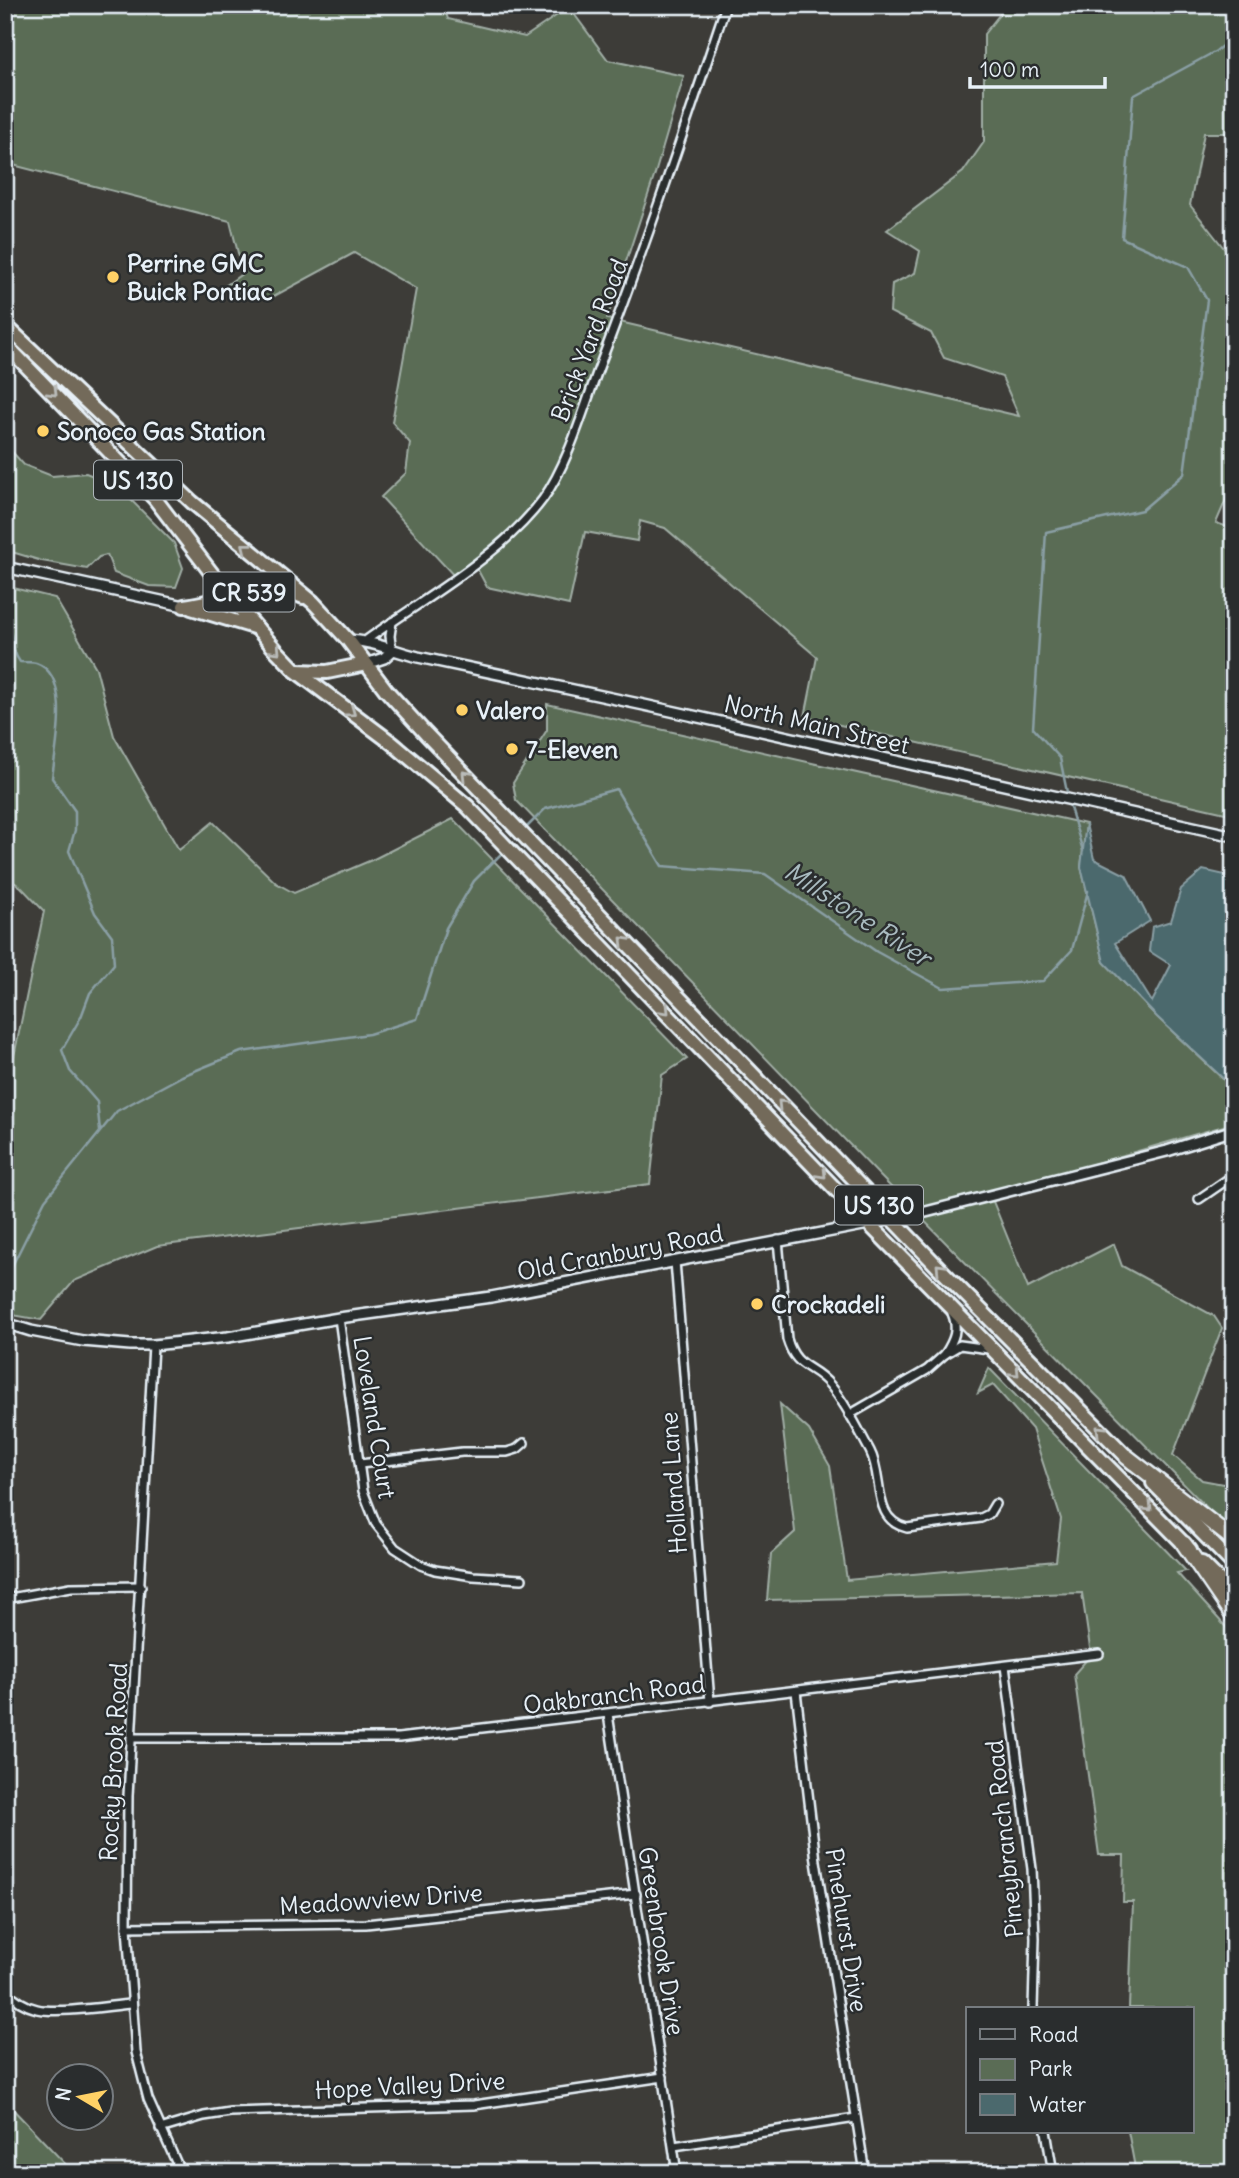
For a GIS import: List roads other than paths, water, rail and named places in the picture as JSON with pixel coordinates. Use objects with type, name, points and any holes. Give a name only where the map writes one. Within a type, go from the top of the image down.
[{"type":"highway","name":"US 130","points":[[5,325],[183,494],[313,602],[426,734],[529,842],[893,1220],[1234,1565]]},
{"type":"highway","name":"US 130","points":[[5,344],[155,499],[229,596],[296,671],[437,779],[516,854],[869,1223],[1234,1595]]},
{"type":"highway","points":[[200,604],[209,592],[211,581],[208,568]]},
{"type":"highway","name":"CR 539","points":[[184,606],[272,589],[298,595],[313,602]]},
{"type":"highway","points":[[253,624],[252,605],[256,598],[272,589]]},
{"type":"highway","name":"CR 539","points":[[184,606],[253,624]]},
{"type":"highway","points":[[341,670],[349,654],[348,640]]},
{"type":"highway","points":[[296,671],[341,670],[366,664]]},
{"type":"highway","points":[[1127,1457],[1234,1540]]},
{"type":"highway","points":[[1184,1544],[1234,1617]]},
{"type":"street","name":"Brick Yard Road","points":[[365,641],[500,543],[523,522],[544,497],[564,459],[639,262],[726,5]]},
{"type":"street","name":"CR 539","points":[[5,567],[184,606]]},
{"type":"street","points":[[366,664],[384,659],[392,651],[392,622]]},
{"type":"street","name":"North Main Street","points":[[348,640],[379,644],[392,651],[1234,836]]},
{"type":"street","name":"Old Cranbury Road","points":[[5,1323],[83,1341],[153,1345],[228,1337],[491,1297],[893,1220],[1167,1151],[1234,1130]]},
{"type":"street","points":[[1199,1199],[1234,1175]]},
{"type":"street","points":[[778,1241],[790,1350],[803,1365],[827,1381],[849,1415],[874,1460],[883,1510],[892,1522],[907,1528],[981,1518],[989,1514],[995,1504]]},
{"type":"street","name":"Holland Lane","points":[[676,1261],[710,1702]]},
{"type":"street","points":[[945,1354],[955,1332],[949,1305]]},
{"type":"street","name":"Loveland Court","points":[[340,1318],[363,1492],[376,1524],[395,1548],[421,1565],[473,1576],[522,1578]]},
{"type":"street","name":"Rocky Brook Road","points":[[153,1345],[131,1738],[127,1927],[131,2004],[141,2076],[160,2129],[181,2173]]},
{"type":"street","points":[[849,1415],[927,1370],[960,1345],[992,1349]]},
{"type":"street","points":[[360,1464],[462,1452],[507,1452],[524,1443]]},
{"type":"street","points":[[5,1599],[71,1587],[141,1586]]},
{"type":"street","name":"Oakbranch Road","points":[[131,1738],[399,1738],[1099,1654]]},
{"type":"street","name":"Pineybranch Road","points":[[1004,1666],[1032,1869],[1035,1938],[1033,2007]]},
{"type":"street","name":"Pinehurst Drive","points":[[796,1691],[818,1874],[865,2173]]},
{"type":"street","name":"Greenbrook Drive","points":[[608,1714],[677,2173]]},
{"type":"street","name":"Meadowview Drive","points":[[127,1927],[366,1924],[636,1894]]},
{"type":"street","points":[[5,1989],[26,2006],[46,2010],[131,2004]]},
{"type":"street","name":"Hope Valley Drive","points":[[160,2129],[204,2116],[230,2112],[474,2105],[663,2077]]},
{"type":"street","points":[[674,2146],[856,2118]]},
{"type":"street","points":[[1046,2132],[1053,2173]]},
{"type":"water","points":[[1086,824],[1094,859],[1126,875],[1150,921],[1115,943],[1152,1002],[1171,965],[1149,951],[1152,927],[1171,921],[1181,889],[1203,870],[1234,877],[1234,1082],[1228,1083],[1157,1017],[1104,962],[1081,867]]},
{"type":"waterway","name":"Millstone River","points":[[1068,797],[1060,758],[1033,728],[1046,532],[1142,510],[1184,474],[1207,300],[1188,267],[1122,238],[1133,96],[1216,51],[1234,36]]},
{"type":"waterway","points":[[5,616],[14,651],[20,662],[36,663],[47,670],[55,682],[59,715],[52,778],[75,811],[75,830],[69,851],[95,913],[112,936],[114,964],[90,993],[81,1017],[62,1050],[70,1071],[97,1102],[100,1131]]},
{"type":"waterway","name":"Millstone River","points":[[525,829],[545,809],[616,789],[662,866],[765,874],[877,952],[943,988],[1043,981],[1072,950],[1088,891]]},
{"type":"waterway","name":"Millstone River","points":[[1069,804],[1083,851]]},
{"type":"waterway","name":"Millstone River","points":[[5,1280],[45,1200],[117,1111],[182,1076],[241,1052],[369,1034],[417,1019],[446,928],[474,881],[503,852]]},
{"type":"place","name":"Perrine GMC Buick Pontiac","points":[[113,277]]},
{"type":"place","name":"Sonoco Gas Station","points":[[43,431]]},
{"type":"place","name":"Valero","points":[[462,710]]},
{"type":"place","name":"7-Eleven","points":[[512,749]]},
{"type":"place","name":"Crockadeli","points":[[757,1304]]}]
